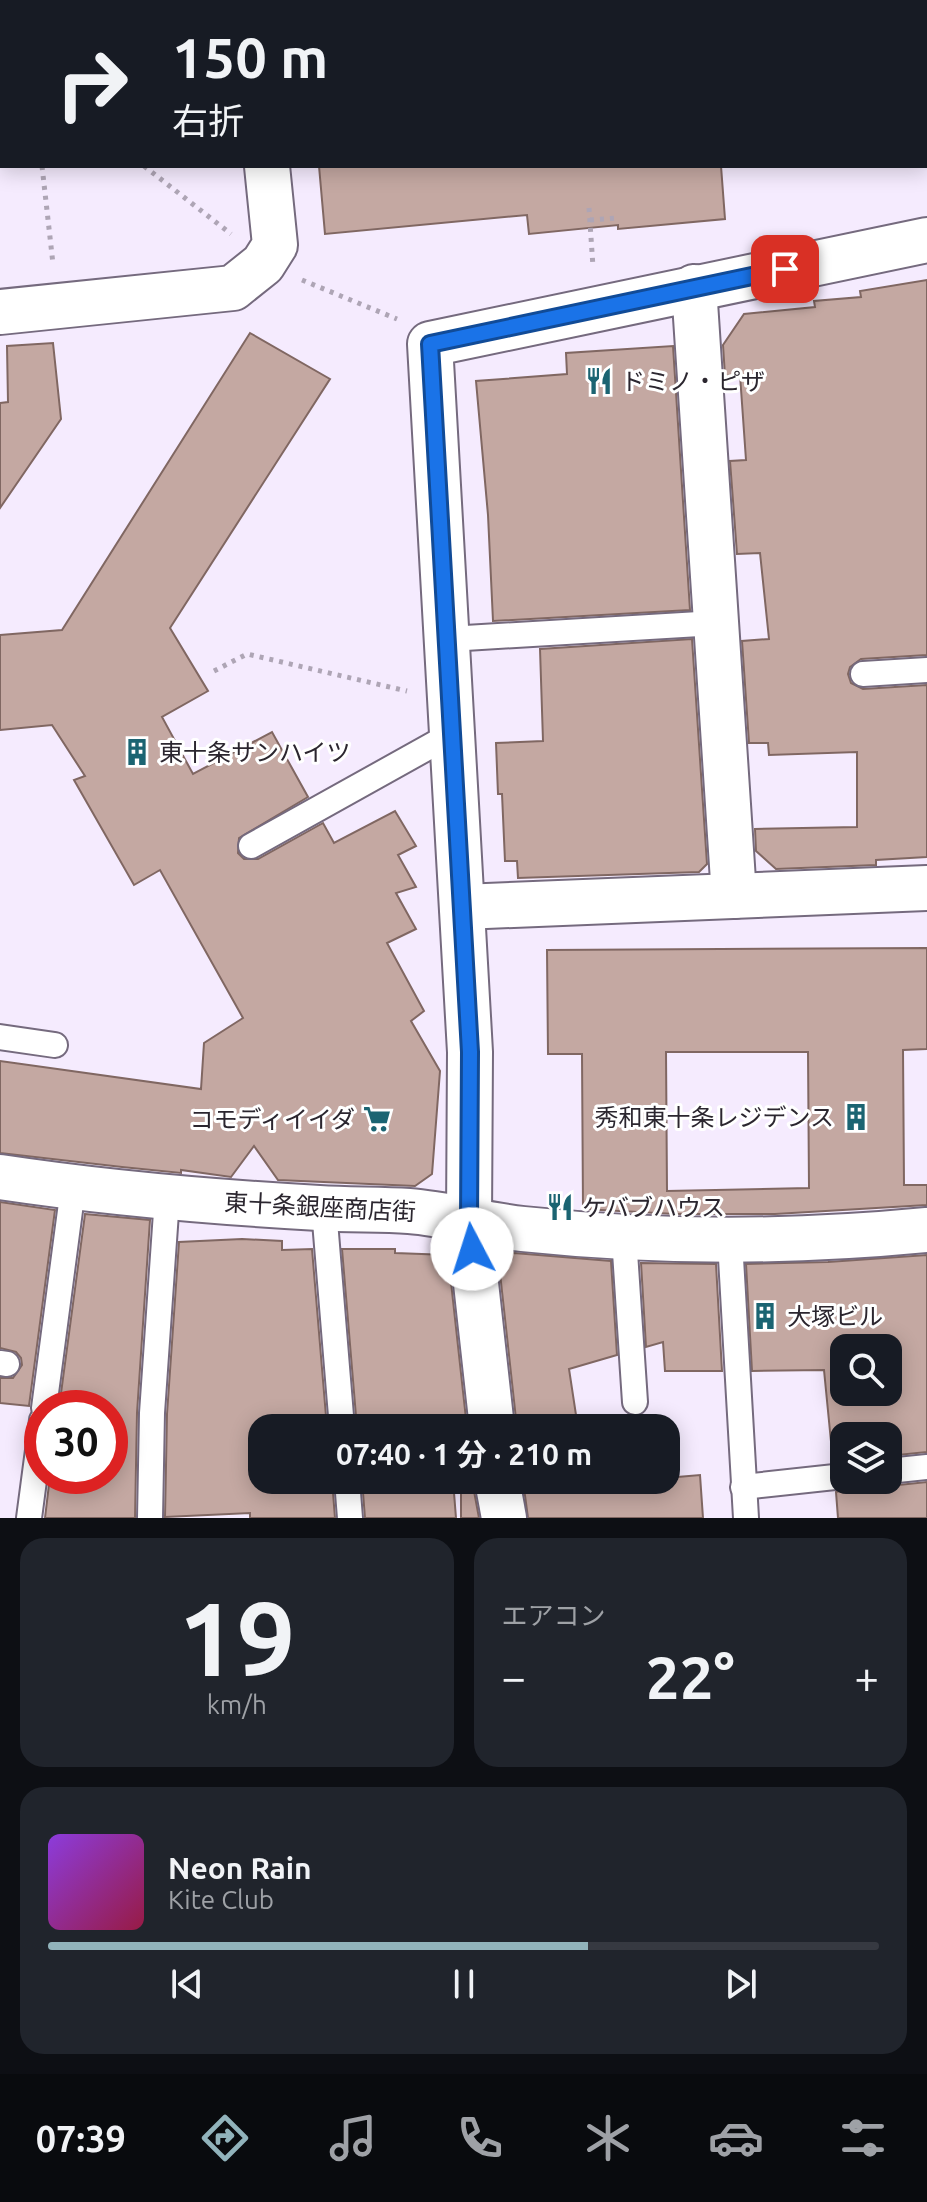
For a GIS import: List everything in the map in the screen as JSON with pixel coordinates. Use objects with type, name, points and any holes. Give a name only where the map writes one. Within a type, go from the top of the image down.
[{"type":"street","points":[[0,312],[233,288],[263,264],[275,245],[267,168]]},
{"type":"street","points":[[490,1414],[469,1220],[470,1052],[430,344],[927,240]]},
{"type":"street","points":[[694,287],[734,896]]},
{"type":"street","points":[[462,907],[927,888]]},
{"type":"street","name":"東十条銀座商店街","points":[[0,1177],[167,1198],[324,1209],[410,1211],[520,1229],[624,1237],[730,1241],[927,1230]]},
{"type":"street","points":[[500,1494],[504,1518]]},
{"type":"lane","points":[[449,639],[716,623]]},
{"type":"lane","points":[[863,674],[927,670]]},
{"type":"lane","points":[[251,846],[452,718]]},
{"type":"lane","points":[[0,1037],[55,1045]]},
{"type":"lane","points":[[46,1390],[73,1188]]},
{"type":"lane","points":[[150,1518],[152,1413],[167,1198]]},
{"type":"lane","points":[[324,1209],[341,1414]]},
{"type":"lane","points":[[624,1237],[635,1402]]},
{"type":"lane","points":[[730,1241],[746,1518]]},
{"type":"lane","points":[[902,1470],[927,1467]]},
{"type":"lane","points":[[743,1487],[830,1478]]},
{"type":"lane","points":[[29,1518],[32,1494]]},
{"type":"lane","points":[[348,1494],[350,1518]]},
{"type":"path","points":[[42,168],[54,278]]},
{"type":"path","points":[[147,168],[238,240]]},
{"type":"path","points":[[589,208],[593,280]]},
{"type":"path","points":[[590,220],[617,218]]},
{"type":"path","points":[[301,280],[404,323]]},
{"type":"path","points":[[214,671],[247,654],[452,718]]},
{"type":"building","points":[[319,168],[721,168],[725,219],[529,234],[527,215],[325,234]]},
{"type":"building","points":[[927,280],[927,655],[861,659],[850,667],[848,674],[851,683],[863,689],[927,685],[927,857],[876,860],[876,865],[776,869],[756,851],[755,829],[857,827],[857,752],[769,755],[768,743],[749,743],[742,641],[769,639],[760,553],[737,554],[730,461],[746,460],[740,375],[725,376],[723,345],[744,314],[815,307],[814,301],[861,297],[860,291]]},
{"type":"building","name":"東十条サンハイツ","points":[[250,333],[330,379],[170,628],[208,691],[162,717],[193,774],[272,732],[308,797],[239,838],[238,853],[244,859],[258,859],[323,823],[334,843],[395,811],[416,846],[398,855],[416,887],[396,893],[416,929],[387,943],[424,1011],[411,1021],[440,1071],[432,1174],[415,1186],[278,1180],[254,1146],[231,1177],[0,1153],[0,1061],[201,1089],[204,1043],[243,1018],[160,870],[134,885],[74,780],[85,776],[52,725],[0,730],[0,635],[62,630]]},
{"type":"building","points":[[53,343],[61,419],[0,508],[0,403],[8,402],[7,346]]},
{"type":"building","points":[[673,346],[690,610],[493,621],[488,515],[476,381],[567,374],[566,353]]},
{"type":"building","points":[[692,639],[707,864],[699,872],[518,878],[517,861],[505,861],[496,743],[543,741],[540,649]]},
{"type":"building","name":"秀和東十条レジデンス","points":[[927,948],[927,1049],[903,1050],[904,1185],[927,1185],[927,1205],[775,1214],[675,1214],[583,1209],[582,1054],[548,1054],[547,950]],"holes":[[[666,1052],[808,1052],[809,1188],[667,1191]]]},
{"type":"building","points":[[0,1202],[55,1210],[31,1390],[24,1390],[24,1405],[0,1403],[0,1378],[13,1378],[22,1365],[16,1352],[0,1348]]},
{"type":"building","points":[[85,1214],[150,1220],[137,1413],[135,1518],[45,1518],[48,1494],[128,1494],[128,1390],[61,1390]]},
{"type":"building","points":[[282,1241],[282,1250],[312,1249],[326,1414],[248,1414],[248,1494],[333,1494],[335,1518],[250,1518],[250,1513],[165,1517],[167,1414],[179,1242]]},
{"type":"building","points":[[342,1249],[395,1249],[395,1253],[448,1255],[465,1414],[356,1414]]},
{"type":"building","points":[[514,1253],[611,1261],[617,1355],[569,1369],[576,1414],[515,1414],[498,1255]]},
{"type":"building","points":[[927,1255],[927,1452],[902,1455],[902,1422],[830,1422],[830,1431],[824,1370],[752,1371],[746,1264]]},
{"type":"building","points":[[641,1263],[716,1264],[722,1371],[665,1371],[663,1342],[646,1347]]},
{"type":"building","points":[[700,1475],[703,1518],[528,1518],[525,1494],[680,1494],[680,1477]]},
{"type":"building","points":[[927,1482],[927,1518],[838,1518],[836,1494],[902,1494],[902,1485]]},
{"type":"building","points":[[363,1494],[454,1494],[456,1518],[365,1518]]},
{"type":"building","points":[[461,1494],[475,1494],[479,1518],[461,1518]]},
{"type":"place","name":"ドミノ・ピザ","points":[[599,381]]},
{"type":"place","name":"東十条サンハイツ","points":[[137,752]]},
{"type":"place","name":"秀和東十条レジデンス","points":[[856,1117]]},
{"type":"place","name":"コモディイイダ","points":[[377,1119]]},
{"type":"place","name":"ケバブハウス","points":[[560,1207]]},
{"type":"place","name":"大塚ビル","points":[[765,1316]]},
{"type":"route","points":[[472,1249],[469,1220],[470,1052],[430,344],[785,269]]}]
